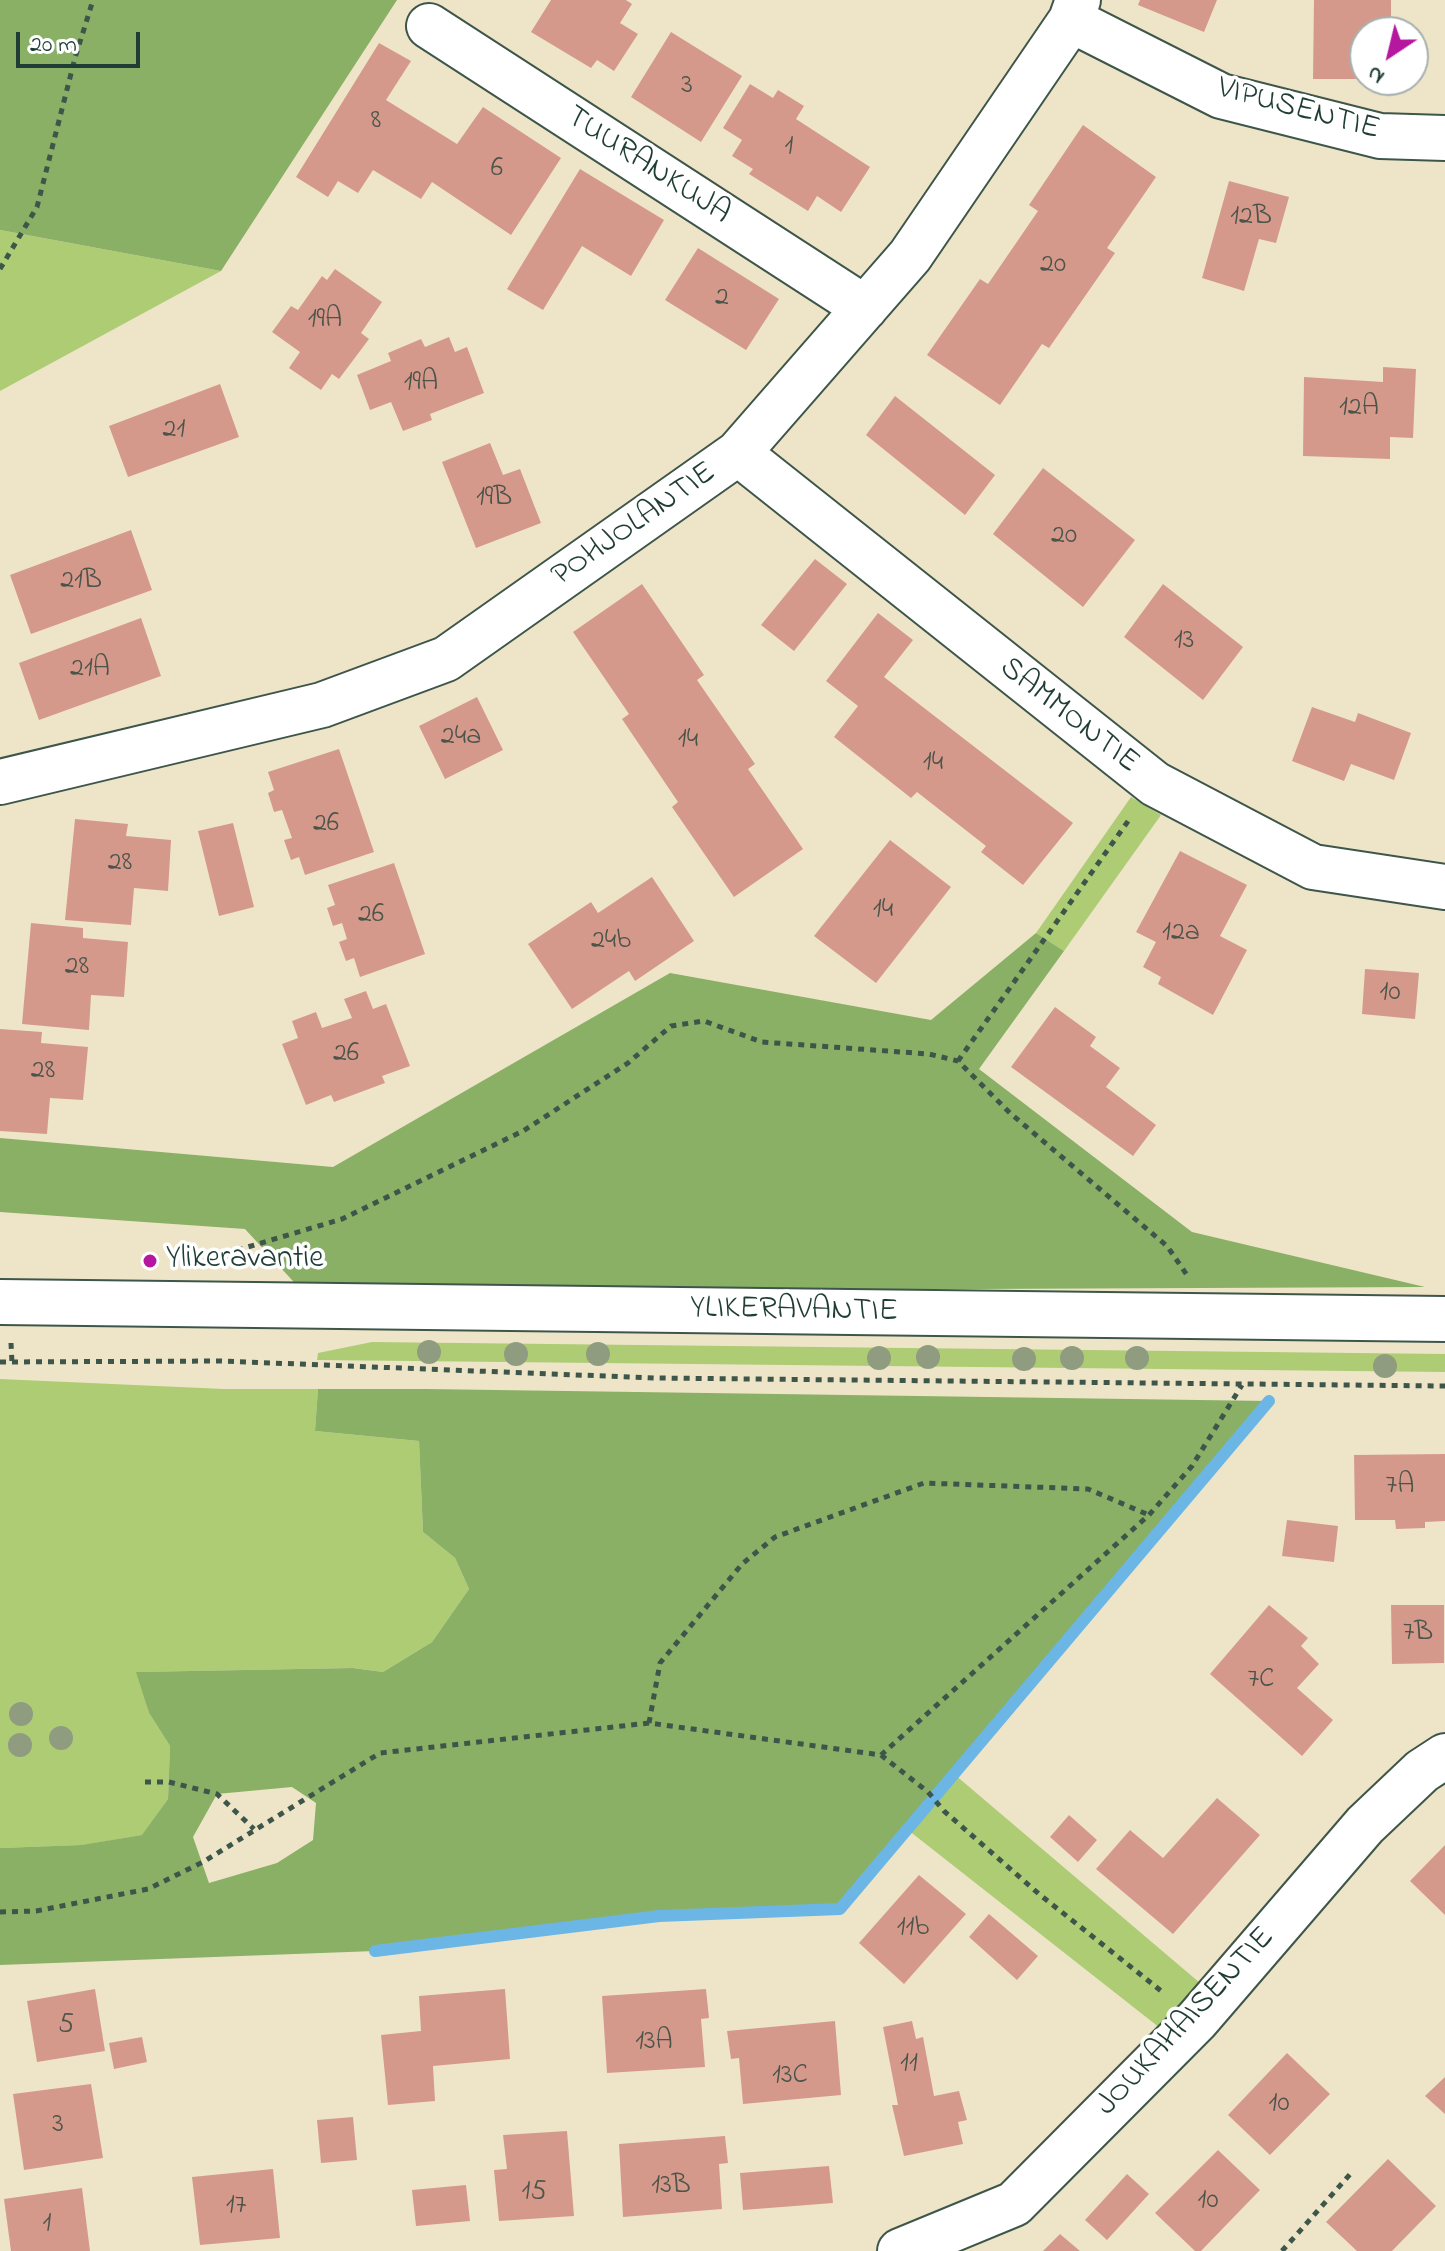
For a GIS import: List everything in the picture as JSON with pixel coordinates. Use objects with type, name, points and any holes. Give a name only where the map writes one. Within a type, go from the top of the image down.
[{"type":"street","name":"VIPUSENTIE","points":[[1075,10],[1221,96],[1380,136],[1445,138]]},
{"type":"street","name":"POHJOLANTIE","points":[[0,782],[322,705],[446,659],[738,453],[910,256],[1075,10]]},
{"type":"street","name":"TUURANKUJA","points":[[429,26],[865,308]]},
{"type":"street","name":"SAMMONTIE","points":[[738,453],[1155,784],[1313,867],[1445,887]]},
{"type":"street","name":"YLIKERAVANTIE","points":[[0,1302],[1445,1319]]},
{"type":"street","name":"JOUKAHAISENTIE","points":[[900,2251],[1014,2204],[1197,2020],[1365,1825],[1422,1771],[1445,1756]]},
{"type":"path","points":[[0,269],[37,207],[93,0]]},
{"type":"path","points":[[958,1061],[1155,784]]},
{"type":"path","points":[[214,1257],[342,1219],[523,1131],[628,1063],[671,1026],[704,1021],[762,1042],[929,1054],[958,1061],[1010,1113],[1167,1246],[1188,1277]]},
{"type":"path","points":[[0,1362],[221,1361],[655,1378],[1445,1386]]},
{"type":"path","points":[[881,1755],[1149,1515],[1192,1466],[1243,1384]]},
{"type":"path","points":[[649,1723],[660,1663],[742,1564],[775,1537],[924,1483],[1088,1489],[1149,1515]]},
{"type":"path","points":[[0,1912],[36,1911],[148,1889],[203,1862],[380,1753],[649,1723],[881,1755],[928,1792],[944,1811],[1039,1894],[1197,2020]]},
{"type":"path","points":[[145,1782],[169,1782],[217,1794],[254,1829]]},
{"type":"path","points":[[1282,2251],[1353,2171]]},
{"type":"green space","points":[[0,0],[397,0],[221,271],[0,230]]},
{"type":"green space","points":[[0,230],[221,271],[0,391]]},
{"type":"green space","points":[[1131,797],[1161,815],[1064,951],[1036,933]]},
{"type":"green space","points":[[1036,933],[1064,951],[979,1069],[1192,1232],[1425,1287],[303,1292],[245,1229],[0,1212],[0,1138],[333,1167],[670,973],[931,1020]]},
{"type":"green space","points":[[372,1342],[1445,1354],[1445,1372],[317,1360],[318,1353]]},
{"type":"green space","points":[[0,1379],[224,1389],[318,1389],[315,1431],[419,1441],[423,1532],[455,1558],[469,1589],[432,1642],[383,1672],[353,1668],[137,1672],[149,1713],[170,1746],[168,1799],[143,1835],[82,1845],[0,1848]]},
{"type":"green space","points":[[318,1389],[1269,1401],[840,1909],[659,1916],[375,1951],[0,1965],[0,1848],[81,1845],[142,1835],[168,1799],[170,1746],[149,1713],[136,1672],[353,1668],[383,1672],[432,1642],[469,1589],[455,1558],[423,1532],[419,1441],[315,1431]],"holes":[[[292,1787],[316,1803],[313,1840],[277,1863],[209,1883],[193,1837],[217,1794]]]},
{"type":"green space","points":[[954,1774],[1200,1983],[1160,2028],[908,1830]]},
{"type":"building","points":[[551,0],[626,0],[632,4],[620,23],[638,34],[614,71],[597,60],[591,68],[531,32]]},
{"type":"building","points":[[1140,0],[1217,0],[1204,32],[1138,5]]},
{"type":"building","points":[[1314,0],[1391,0],[1391,16],[1349,16],[1349,79],[1313,79]]},
{"type":"building","points":[[671,32],[742,76],[701,142],[631,97]]},
{"type":"building","points":[[379,43],[411,61],[386,100],[457,144],[483,107],[561,158],[511,235],[432,182],[421,199],[373,170],[358,193],[338,181],[328,197],[296,177]]},
{"type":"building","points":[[750,84],[773,98],[778,90],[804,106],[796,119],[870,167],[841,212],[817,196],[808,211],[749,174],[753,169],[732,156],[742,140],[723,128]]},
{"type":"building","points":[[1083,125],[1156,177],[1107,248],[1115,253],[1049,348],[1042,344],[1000,405],[927,355],[980,279],[988,284],[1038,211],[1029,205]]},
{"type":"building","points":[[580,169],[664,220],[631,276],[582,246],[543,310],[507,289]]},
{"type":"building","points":[[1229,181],[1289,197],[1276,243],[1259,239],[1244,291],[1202,278]]},
{"type":"building","points":[[698,248],[779,299],[746,350],[665,300]]},
{"type":"building","points":[[335,269],[382,302],[361,333],[369,339],[339,379],[332,374],[321,390],[289,368],[300,352],[272,332],[291,306],[298,310],[322,276],[327,280]]},
{"type":"building","points":[[449,337],[455,352],[467,347],[484,393],[430,414],[432,420],[403,431],[391,402],[370,410],[357,375],[391,361],[388,353],[421,339],[425,347]]},
{"type":"building","points":[[1383,367],[1416,369],[1413,438],[1390,437],[1390,459],[1303,456],[1304,377],[1383,382]]},
{"type":"building","points":[[220,384],[239,437],[128,477],[109,426]]},
{"type":"building","points":[[895,396],[995,475],[965,515],[866,435]]},
{"type":"building","points":[[490,443],[503,475],[520,469],[541,523],[476,548],[442,462]]},
{"type":"building","points":[[1043,468],[1135,540],[1083,607],[993,534]]},
{"type":"building","points":[[131,530],[152,590],[31,634],[10,575]]},
{"type":"building","points":[[815,559],[847,584],[794,651],[761,625]]},
{"type":"building","points":[[642,584],[704,675],[697,680],[755,764],[748,769],[803,849],[734,897],[672,807],[678,802],[622,719],[629,714],[573,632]]},
{"type":"building","points":[[1163,584],[1243,647],[1203,700],[1124,637]]},
{"type":"building","points":[[878,613],[913,640],[884,677],[1073,823],[1023,885],[981,852],[986,846],[917,792],[911,798],[834,737],[858,706],[826,681]]},
{"type":"building","points":[[141,618],[161,676],[39,720],[19,663]]},
{"type":"building","points":[[477,697],[503,750],[445,779],[419,726]]},
{"type":"building","points":[[1312,707],[1355,722],[1358,713],[1411,733],[1394,780],[1351,764],[1344,781],[1292,761]]},
{"type":"building","points":[[339,749],[374,852],[305,875],[299,857],[291,860],[284,840],[292,838],[282,810],[274,812],[268,793],[274,790],[268,772]]},
{"type":"building","points":[[75,819],[128,824],[126,836],[171,840],[168,891],[134,888],[131,925],[65,920]]},
{"type":"building","points":[[233,823],[254,907],[219,916],[198,831]]},
{"type":"building","points":[[890,840],[951,887],[876,983],[814,936]]},
{"type":"building","points":[[1180,851],[1247,885],[1220,936],[1247,950],[1213,1015],[1158,984],[1161,977],[1143,967],[1156,942],[1136,932]]},
{"type":"building","points":[[394,863],[425,954],[360,977],[354,958],[346,961],[339,942],[347,939],[342,923],[333,926],[327,908],[335,905],[328,885]]},
{"type":"building","points":[[652,877],[694,941],[635,981],[629,971],[572,1009],[528,944],[591,902],[598,913]]},
{"type":"building","points":[[31,923],[83,928],[83,938],[128,942],[124,997],[91,995],[89,1030],[22,1024]]},
{"type":"building","points":[[1365,969],[1419,973],[1415,1019],[1362,1014]]},
{"type":"building","points":[[366,991],[373,1009],[386,1004],[410,1066],[382,1076],[385,1083],[334,1102],[331,1095],[306,1105],[282,1044],[298,1038],[292,1021],[316,1012],[322,1028],[352,1018],[344,999]]},
{"type":"building","points":[[1055,1007],[1096,1037],[1090,1046],[1120,1068],[1106,1087],[1156,1125],[1133,1156],[1011,1067]]},
{"type":"building","points":[[0,1029],[42,1032],[41,1043],[88,1047],[83,1100],[50,1098],[47,1134],[0,1131]]},
{"type":"building","points":[[1445,1454],[1445,1521],[1425,1522],[1425,1528],[1396,1529],[1395,1520],[1355,1520],[1354,1455]]},
{"type":"building","points":[[1287,1520],[1338,1526],[1334,1562],[1282,1556]]},
{"type":"building","points":[[1269,1605],[1308,1638],[1301,1646],[1319,1664],[1297,1688],[1333,1720],[1302,1756],[1210,1674]]},
{"type":"building","points":[[1391,1605],[1444,1605],[1444,1663],[1392,1664]]},
{"type":"building","points":[[1217,1798],[1260,1835],[1173,1934],[1096,1869],[1130,1830],[1163,1858]]},
{"type":"building","points":[[1069,1815],[1097,1840],[1078,1862],[1050,1837]]},
{"type":"building","points":[[1445,1845],[1445,1915],[1410,1881]]},
{"type":"building","points":[[919,1875],[966,1914],[904,1984],[859,1943]]},
{"type":"building","points":[[989,1914],[1038,1956],[1017,1980],[969,1937]]},
{"type":"building","points":[[95,1989],[105,2051],[37,2062],[27,2001]]},
{"type":"building","points":[[505,1989],[510,2059],[433,2066],[435,2101],[388,2105],[381,2035],[421,2031],[419,1996]]},
{"type":"building","points":[[706,1989],[709,2018],[701,2019],[705,2067],[607,2073],[602,1996]]},
{"type":"building","points":[[835,2021],[841,2095],[743,2104],[739,2058],[731,2059],[727,2031]]},
{"type":"building","points":[[912,2021],[916,2039],[923,2037],[934,2096],[959,2091],[967,2120],[958,2122],[963,2144],[904,2156],[892,2105],[898,2105],[883,2027]]},
{"type":"building","points":[[142,2037],[147,2062],[114,2069],[109,2043]]},
{"type":"building","points":[[1287,2053],[1330,2094],[1270,2155],[1228,2115]]},
{"type":"building","points":[[1445,2077],[1445,2114],[1425,2096]]},
{"type":"building","points":[[91,2084],[103,2158],[24,2170],[13,2094]]},
{"type":"building","points":[[353,2117],[357,2160],[321,2163],[317,2120]]},
{"type":"building","points":[[567,2131],[574,2216],[499,2221],[494,2170],[507,2169],[503,2135]]},
{"type":"building","points":[[725,2136],[728,2163],[719,2164],[722,2209],[623,2217],[619,2144]]},
{"type":"building","points":[[1218,2150],[1260,2190],[1201,2251],[1195,2251],[1155,2213]]},
{"type":"building","points":[[1388,2159],[1436,2206],[1392,2251],[1357,2251],[1326,2222]]},
{"type":"building","points":[[829,2166],[833,2203],[743,2210],[740,2173]]},
{"type":"building","points":[[273,2169],[280,2238],[200,2245],[192,2177]]},
{"type":"building","points":[[1127,2174],[1149,2194],[1107,2240],[1085,2220]]},
{"type":"building","points":[[466,2185],[470,2221],[416,2226],[412,2190]]},
{"type":"building","points":[[82,2188],[90,2251],[11,2251],[4,2199]]},
{"type":"building","points":[[1060,2234],[1080,2251],[1043,2251]]},
{"type":"waterway","points":[[375,1951],[659,1916],[840,1909],[1269,1401]]},
{"type":"place","name":"Ylikeravantie","points":[[150,1261]]}]
